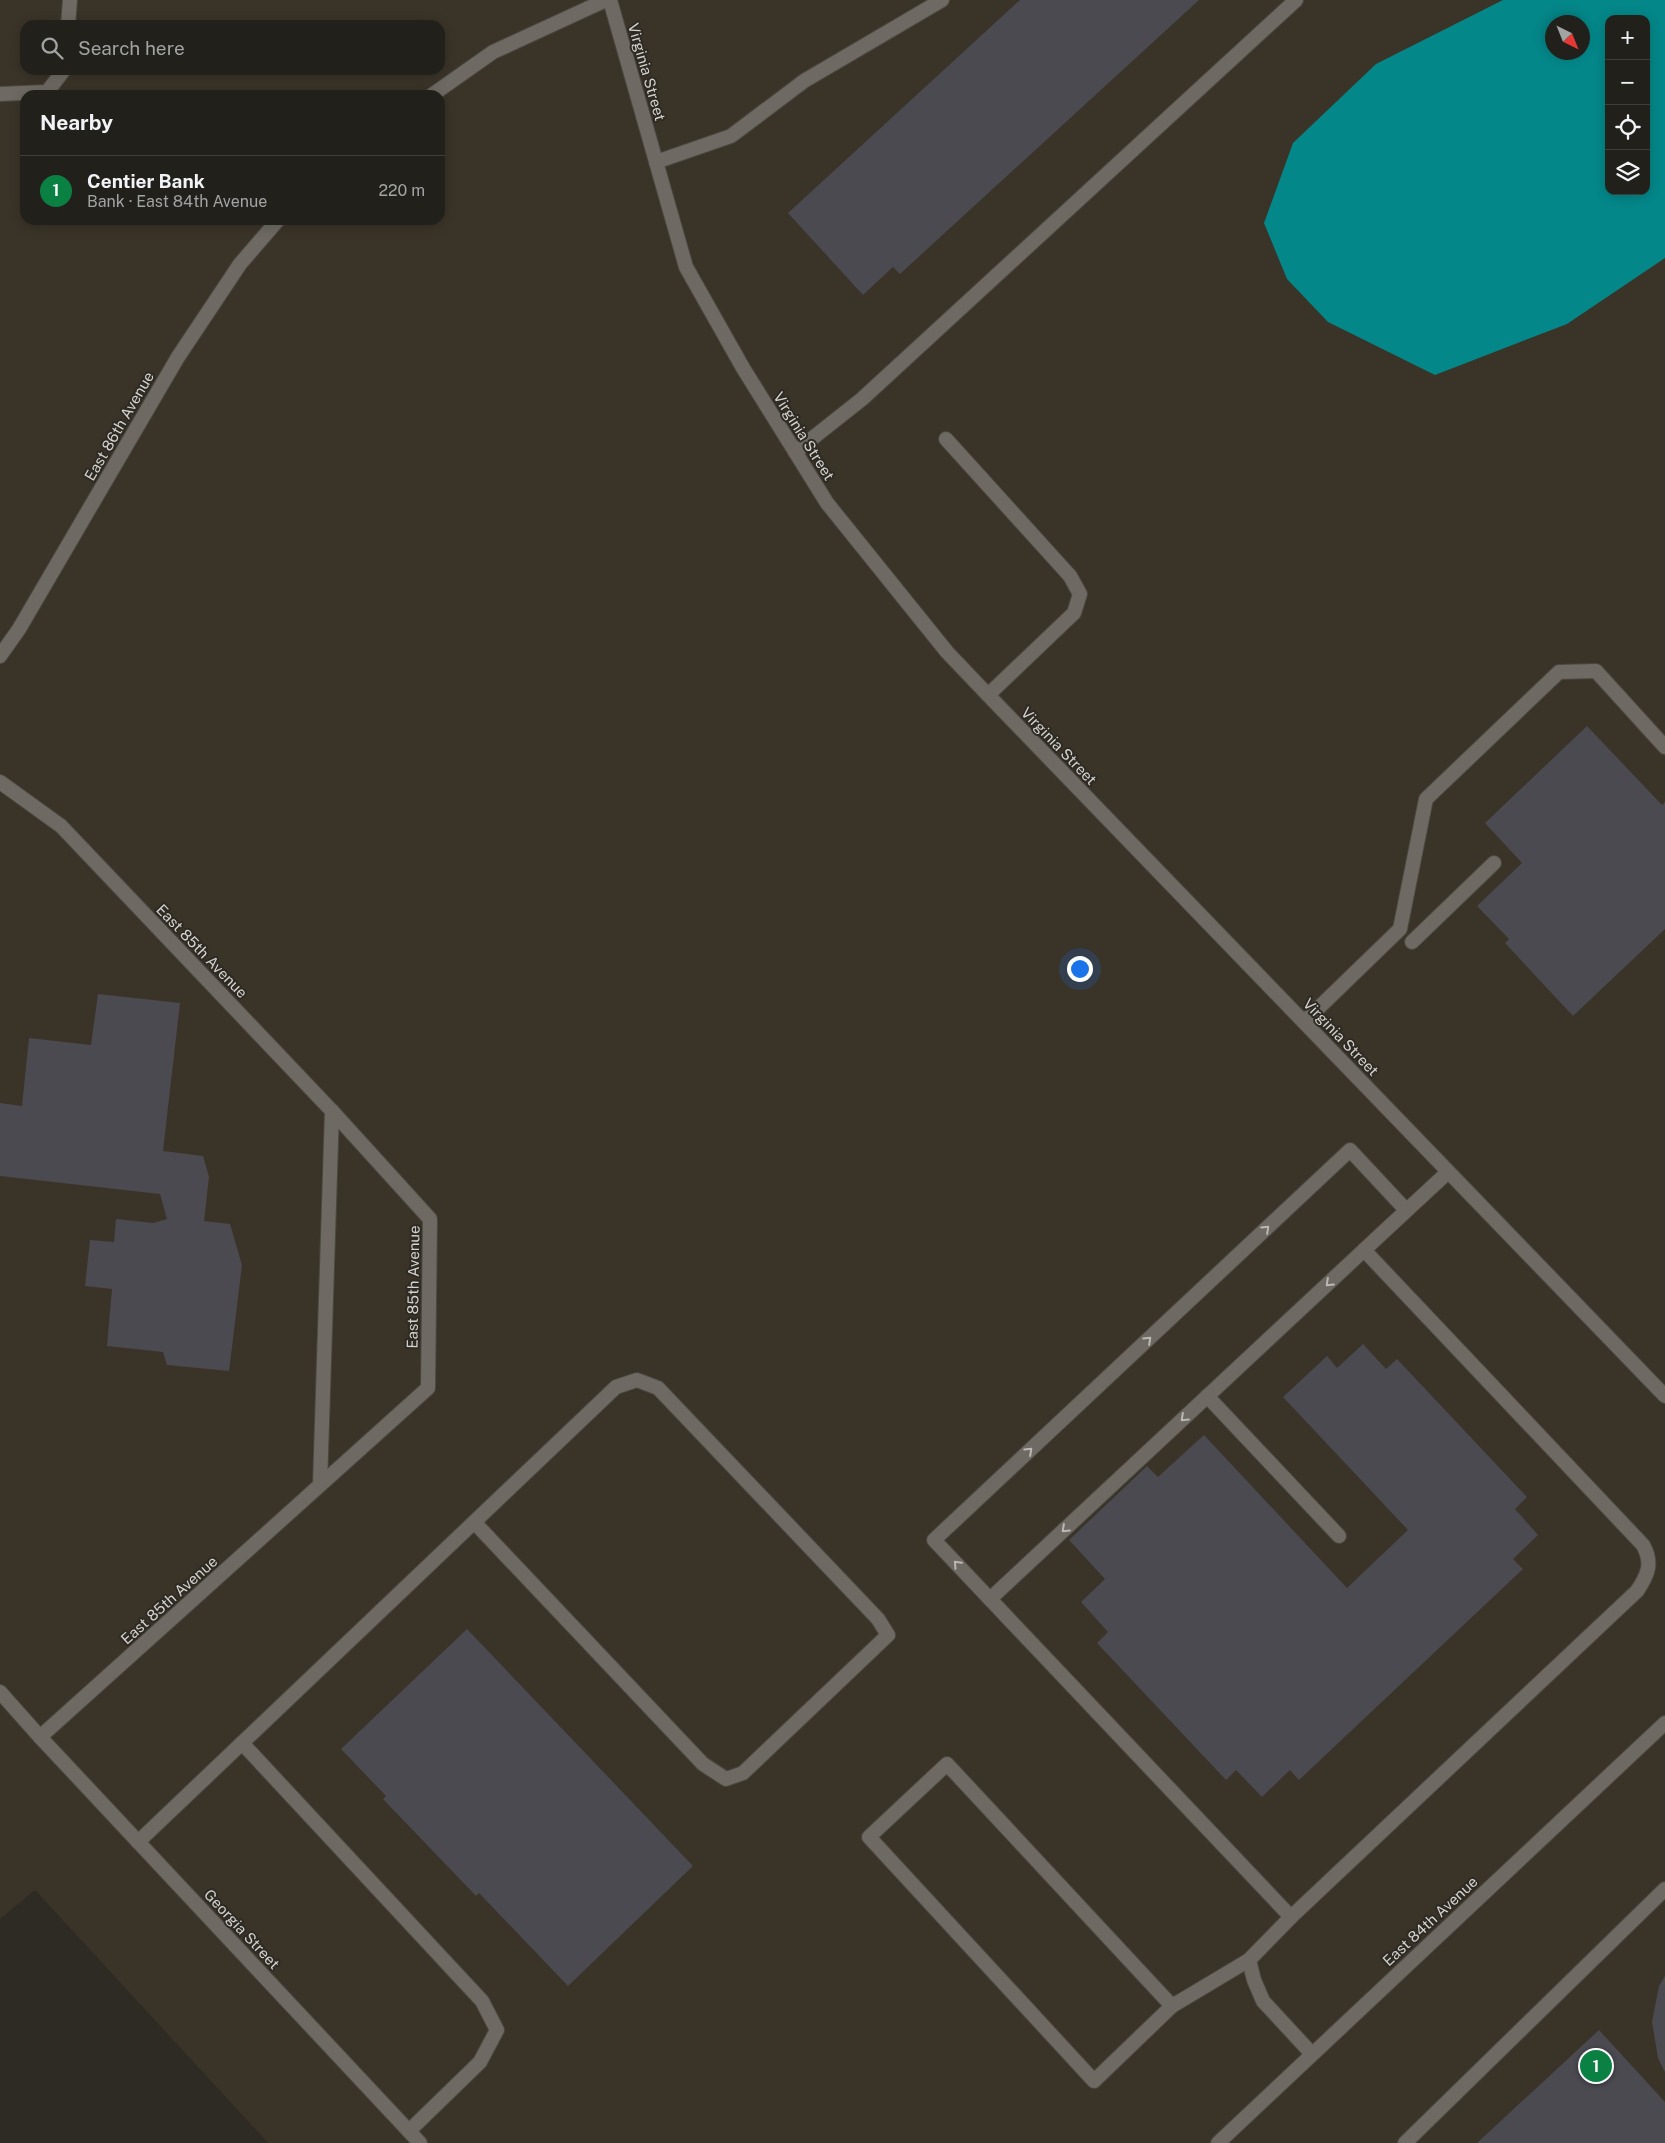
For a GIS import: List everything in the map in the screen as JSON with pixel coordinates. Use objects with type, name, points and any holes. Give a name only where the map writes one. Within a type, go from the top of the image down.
[{"type":"street","points":[[68,20],[70,0]]},
{"type":"street","points":[[439,90],[493,52],[608,0]]},
{"type":"street","name":"Virginia Street","points":[[608,0],[686,267],[742,368],[827,503],[947,652],[988,696],[1665,1396]]},
{"type":"street","points":[[656,162],[731,136],[804,81],[942,0]]},
{"type":"street","points":[[795,452],[862,400],[1296,0]]},
{"type":"street","points":[[49,90],[60,75]]},
{"type":"street","points":[[0,94],[20,93]]},
{"type":"street","name":"East 86th Avenue","points":[[0,656],[19,629],[178,357],[240,264],[274,225]]},
{"type":"street","points":[[946,439],[1070,576],[1080,594],[1074,613],[988,696]]},
{"type":"street","points":[[1304,1022],[1400,929],[1426,800],[1559,672],[1596,671],[1665,747]]},
{"type":"street","name":"East 85th Avenue","points":[[0,782],[61,826],[332,1111],[430,1218],[428,1388],[40,1737]]},
{"type":"street","points":[[1412,942],[1494,863]]},
{"type":"street","points":[[320,1485],[332,1111]]},
{"type":"street","points":[[1291,1917],[934,1540],[1350,1150],[1406,1210]]},
{"type":"street","points":[[990,1599],[1448,1172]]},
{"type":"street","points":[[1172,2006],[947,1764],[869,1837],[1094,2081],[1172,2006],[1249,1960],[1291,1917],[1637,1591],[1647,1577],[1650,1564],[1643,1545],[1364,1250]]},
{"type":"street","points":[[138,1842],[474,1522],[616,1387],[637,1380],[658,1388],[878,1619],[888,1635],[743,1773],[726,1780],[703,1764],[474,1522]]},
{"type":"street","points":[[1207,1396],[1339,1536]]},
{"type":"street","points":[[0,1692],[40,1737]]},
{"type":"street","name":"East 84th Avenue","points":[[1218,2143],[1665,1723]]},
{"type":"street","name":"Georgia Street","points":[[40,1737],[420,2143]]},
{"type":"street","points":[[242,1743],[482,2000],[497,2030],[480,2062],[409,2131]]},
{"type":"street","points":[[1405,2143],[1665,1889]]},
{"type":"street","points":[[1249,1960],[1254,1980],[1263,2001],[1312,2054]]},
{"type":"shaded area","points":[[0,0],[1665,0],[1665,2143],[268,2143],[35,1890],[0,1919]]},
{"type":"water","points":[[1503,0],[1665,0],[1665,258],[1567,324],[1435,375],[1328,322],[1287,279],[1264,223],[1293,143],[1376,64]]},
{"type":"building","points":[[1020,0],[1199,0],[900,274],[893,267],[863,295],[788,213]]},
{"type":"building","points":[[1587,726],[1662,805],[1665,802],[1665,929],[1573,1016],[1505,943],[1509,939],[1477,906],[1522,863],[1485,823]]},
{"type":"building","points":[[98,994],[180,1003],[163,1151],[203,1156],[209,1177],[204,1221],[230,1224],[242,1265],[229,1371],[167,1365],[163,1352],[107,1346],[112,1289],[85,1286],[90,1240],[114,1242],[116,1219],[153,1223],[167,1219],[160,1194],[0,1176],[0,1103],[22,1106],[29,1038],[91,1045]]},
{"type":"building","points":[[1363,1344],[1386,1369],[1397,1359],[1527,1497],[1515,1509],[1538,1535],[1513,1559],[1523,1569],[1299,1780],[1290,1770],[1262,1797],[1236,1770],[1226,1780],[1097,1643],[1108,1632],[1081,1602],[1105,1579],[1069,1540],[1147,1466],[1158,1477],[1204,1435],[1347,1588],[1408,1530],[1283,1397],[1327,1356],[1337,1368]]},
{"type":"building","points":[[467,1629],[693,1866],[568,1986],[479,1893],[476,1896],[383,1799],[386,1796],[341,1749]]},
{"type":"building","points":[[1665,1976],[1665,2072],[1658,2058],[1652,2022],[1659,1986]]},
{"type":"building","points":[[1599,2030],[1665,2102],[1665,2143],[1477,2143]]},
{"type":"place","name":"Centier Bank","points":[[1596,2066]]}]
